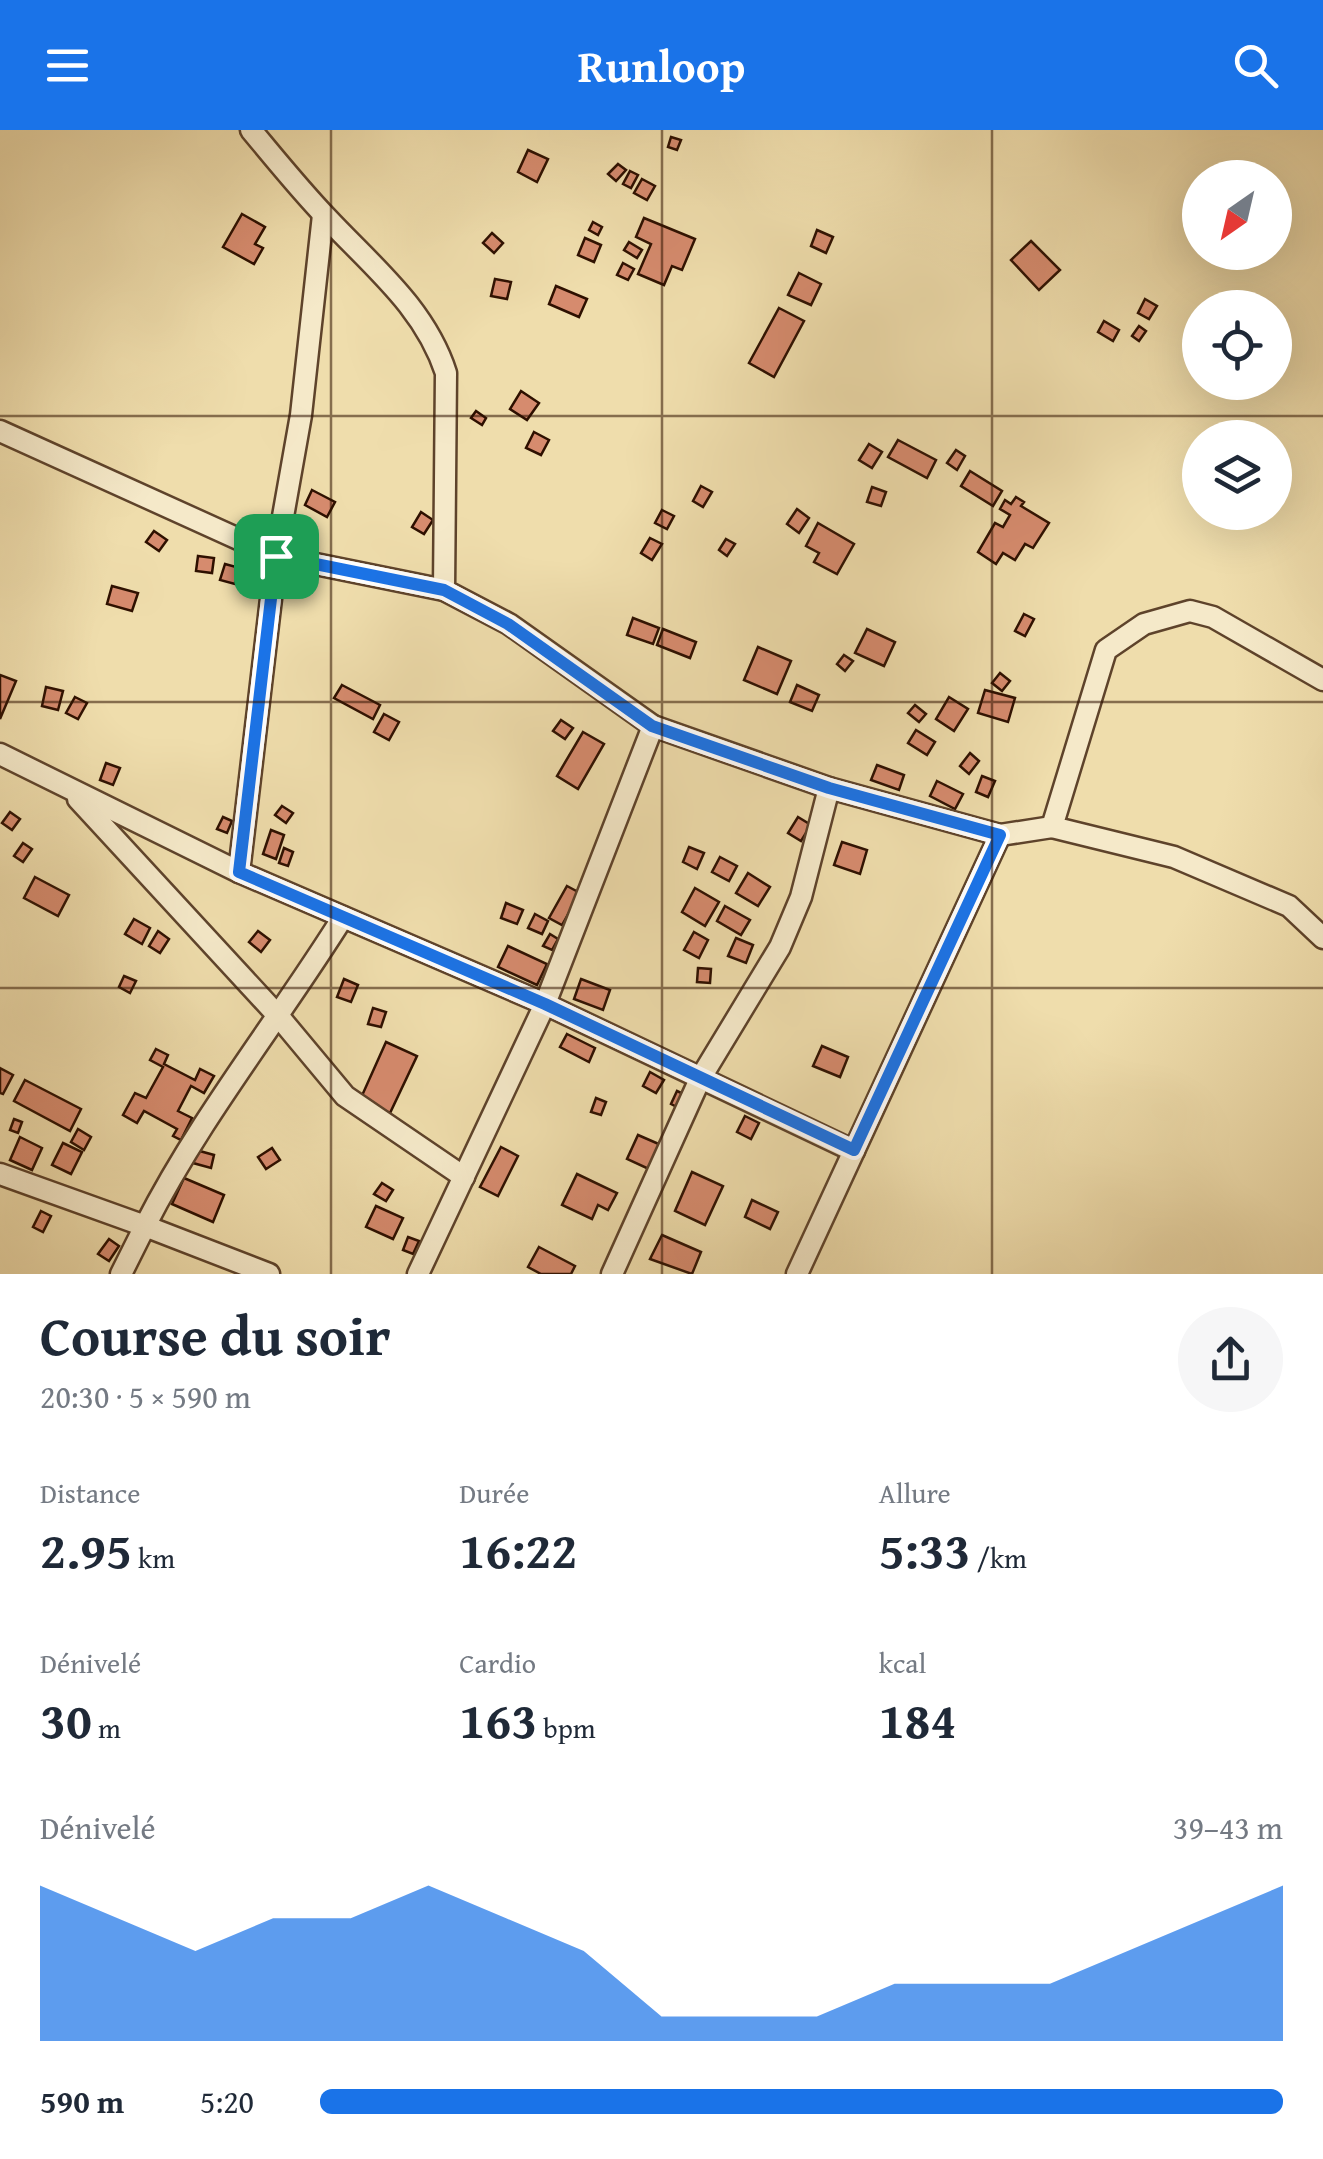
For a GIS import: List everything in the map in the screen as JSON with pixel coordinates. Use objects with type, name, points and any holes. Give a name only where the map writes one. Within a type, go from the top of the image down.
[{"type":"street","points":[[250,130],[422,318],[446,372],[444,590]]},
{"type":"street","points":[[239,872],[276,556],[302,415],[324,215]]},
{"type":"street","points":[[0,431],[276,556],[444,590],[508,624],[652,726],[829,788],[1000,835],[1052,828],[1174,857],[1290,906],[1323,938]]},
{"type":"street","points":[[1052,828],[1106,650],[1144,624],[1190,611],[1213,617],[1323,680]]},
{"type":"street","points":[[418,1274],[545,1004],[652,726]]},
{"type":"street","points":[[0,754],[239,872],[545,1004],[854,1150]]},
{"type":"street","points":[[612,1274],[700,1079],[780,947],[801,897],[829,788]]},
{"type":"street","points":[[70,791],[358,1108],[464,1177]]},
{"type":"street","points":[[798,1274],[1000,835]]},
{"type":"street","points":[[121,1274],[178,1162],[280,1018],[343,917]]},
{"type":"street","points":[[0,1174],[269,1274]]},
{"type":"building","points":[[671,137],[681,140],[677,150],[668,147]]},
{"type":"building","points":[[528,150],[548,159],[537,182],[518,172]]},
{"type":"building","points":[[618,164],[626,170],[616,181],[608,174]]},
{"type":"building","points":[[630,171],[638,175],[631,188],[623,184]]},
{"type":"building","points":[[642,179],[655,186],[647,200],[634,193]]},
{"type":"building","points":[[242,214],[265,227],[255,244],[263,248],[254,264],[223,247]]},
{"type":"building","points":[[644,218],[695,239],[682,270],[672,266],[664,285],[638,274],[651,244],[636,237]]},
{"type":"building","points":[[593,222],[602,227],[598,235],[589,230]]},
{"type":"building","points":[[817,230],[833,237],[826,253],[811,246]]},
{"type":"building","points":[[492,233],[503,243],[494,253],[483,243]]},
{"type":"building","points":[[585,238],[601,245],[594,262],[578,255]]},
{"type":"building","points":[[1031,241],[1060,270],[1039,290],[1011,260]]},
{"type":"building","points":[[629,242],[642,250],[637,258],[624,250]]},
{"type":"building","points":[[623,263],[634,269],[628,280],[617,275]]},
{"type":"building","points":[[799,273],[821,284],[811,305],[788,295]]},
{"type":"building","points":[[495,279],[511,282],[507,299],[491,296]]},
{"type":"building","points":[[556,286],[587,299],[579,317],[549,304]]},
{"type":"building","points":[[1145,299],[1157,306],[1149,319],[1138,313]]},
{"type":"building","points":[[779,308],[804,321],[774,377],[749,363]]},
{"type":"building","points":[[1104,321],[1119,330],[1113,341],[1098,332]]},
{"type":"building","points":[[1139,326],[1146,331],[1139,341],[1132,336]]},
{"type":"building","points":[[521,391],[539,403],[527,420],[510,409]]},
{"type":"building","points":[[476,411],[486,418],[482,425],[471,418]]},
{"type":"building","points":[[534,432],[549,440],[541,455],[526,448]]},
{"type":"building","points":[[898,440],[936,460],[927,478],[888,457]]},
{"type":"building","points":[[869,444],[882,452],[872,468],[859,460]]},
{"type":"building","points":[[956,450],[965,456],[957,470],[947,463]]},
{"type":"building","points":[[970,471],[1002,491],[993,506],[961,486]]},
{"type":"building","points":[[701,486],[712,492],[703,507],[693,501]]},
{"type":"building","points":[[872,487],[886,492],[881,506],[867,502]]},
{"type":"building","points":[[312,490],[335,502],[327,517],[305,505]]},
{"type":"building","points":[[1016,497],[1024,502],[1021,506],[1049,523],[1033,548],[1025,544],[1015,560],[1003,553],[996,564],[978,552],[995,523],[1003,527],[1010,515],[1000,509],[1005,500],[1011,504]]},
{"type":"building","points":[[797,509],[809,518],[799,533],[787,524]]},
{"type":"building","points":[[662,510],[674,516],[667,529],[655,523]]},
{"type":"building","points":[[421,512],[433,520],[424,534],[412,527]]},
{"type":"building","points":[[818,523],[854,544],[837,574],[814,562],[819,553],[806,546]]},
{"type":"building","points":[[154,531],[167,540],[159,551],[146,542]]},
{"type":"building","points":[[650,538],[662,544],[652,560],[641,553]]},
{"type":"building","points":[[726,539],[735,544],[727,556],[719,550]]},
{"type":"building","points":[[198,556],[214,558],[212,573],[196,571]]},
{"type":"building","points":[[225,564],[240,568],[235,584],[220,580]]},
{"type":"building","points":[[250,578],[263,580],[260,595],[247,593]]},
{"type":"building","points":[[112,586],[138,593],[132,611],[107,604]]},
{"type":"building","points":[[1024,614],[1034,619],[1025,636],[1015,631]]},
{"type":"building","points":[[633,618],[659,628],[653,644],[627,635]]},
{"type":"building","points":[[663,629],[696,642],[690,658],[657,645]]},
{"type":"building","points":[[867,629],[895,642],[884,666],[855,653]]},
{"type":"building","points":[[758,647],[791,661],[777,694],[744,680]]},
{"type":"building","points":[[844,655],[853,661],[845,671],[837,664]]},
{"type":"building","points":[[1000,673],[1010,681],[1002,691],[992,683]]},
{"type":"building","points":[[0,675],[16,681],[0,719]]},
{"type":"building","points":[[342,685],[380,705],[373,719],[334,698]]},
{"type":"building","points":[[797,685],[819,695],[812,711],[790,702]]},
{"type":"building","points":[[46,687],[63,691],[58,710],[42,706]]},
{"type":"building","points":[[985,690],[1015,698],[1008,722],[978,713]]},
{"type":"building","points":[[75,697],[87,703],[78,719],[66,713]]},
{"type":"building","points":[[949,697],[968,709],[954,731],[936,719]]},
{"type":"building","points":[[915,705],[926,714],[919,722],[908,713]]},
{"type":"building","points":[[384,714],[399,722],[389,740],[374,732]]},
{"type":"building","points":[[561,720],[573,728],[565,739],[553,731]]},
{"type":"building","points":[[916,730],[935,742],[927,755],[908,743]]},
{"type":"building","points":[[583,732],[604,744],[578,789],[557,776]]},
{"type":"building","points":[[970,753],[979,761],[969,774],[960,766]]},
{"type":"building","points":[[106,763],[120,768],[113,785],[100,780]]},
{"type":"building","points":[[877,765],[904,775],[899,790],[871,780]]},
{"type":"building","points":[[982,776],[995,781],[988,797],[976,792]]},
{"type":"building","points":[[937,781],[963,794],[955,809],[930,796]]},
{"type":"building","points":[[282,806],[293,813],[286,823],[275,815]]},
{"type":"building","points":[[10,812],[20,819],[12,830],[2,823]]},
{"type":"building","points":[[223,817],[232,821],[227,833],[217,829]]},
{"type":"building","points":[[798,817],[811,825],[801,841],[788,833]]},
{"type":"building","points":[[271,830],[284,835],[276,859],[263,854]]},
{"type":"building","points":[[842,842],[867,850],[860,874],[834,865]]},
{"type":"building","points":[[23,843],[32,849],[23,862],[14,856]]},
{"type":"building","points":[[689,847],[704,853],[697,869],[683,862]]},
{"type":"building","points":[[284,848],[293,852],[288,866],[279,863]]},
{"type":"building","points":[[720,857],[737,866],[729,881],[712,872]]},
{"type":"building","points":[[748,873],[770,887],[758,906],[736,893]]},
{"type":"building","points":[[35,877],[69,895],[58,916],[24,898]]},
{"type":"building","points":[[567,886],[580,893],[562,925],[549,918]]},
{"type":"building","points":[[695,888],[719,902],[705,926],[682,912]]},
{"type":"building","points":[[506,903],[523,910],[517,924],[501,918]]},
{"type":"building","points":[[725,906],[750,920],[741,935],[717,921]]},
{"type":"building","points":[[535,914],[548,921],[542,934],[528,928]]},
{"type":"building","points":[[134,919],[150,928],[142,944],[125,934]]},
{"type":"building","points":[[158,931],[169,939],[160,953],[149,946]]},
{"type":"building","points":[[258,931],[270,940],[261,952],[249,942]]},
{"type":"building","points":[[694,932],[708,940],[699,958],[684,950]]},
{"type":"building","points":[[550,934],[558,939],[552,950],[543,946]]},
{"type":"building","points":[[736,938],[753,945],[746,963],[728,956]]},
{"type":"building","points":[[508,946],[547,964],[537,985],[498,967]]},
{"type":"building","points":[[698,968],[711,969],[710,983],[697,982]]},
{"type":"building","points":[[124,976],[136,981],[130,993],[119,987]]},
{"type":"building","points":[[344,979],[358,985],[351,1002],[337,997]]},
{"type":"building","points":[[581,979],[610,990],[603,1010],[574,999]]},
{"type":"building","points":[[373,1008],[386,1012],[381,1027],[368,1024]]},
{"type":"building","points":[[567,1034],[595,1048],[589,1062],[560,1047]]},
{"type":"building","points":[[386,1042],[417,1056],[390,1113],[360,1100]]},
{"type":"building","points":[[822,1046],[848,1057],[840,1077],[813,1066]]},
{"type":"building","points":[[156,1049],[168,1055],[164,1064],[195,1080],[200,1069],[214,1076],[204,1093],[191,1086],[178,1111],[192,1118],[181,1140],[173,1136],[177,1129],[144,1111],[137,1123],[123,1115],[135,1093],[146,1098],[163,1067],[150,1060]]},
{"type":"building","points":[[0,1068],[13,1075],[3,1094],[0,1093]]},
{"type":"building","points":[[650,1072],[664,1080],[656,1093],[643,1086]]},
{"type":"building","points":[[25,1080],[81,1109],[70,1131],[14,1101]]},
{"type":"building","points":[[677,1091],[688,1096],[681,1109],[671,1104]]},
{"type":"building","points":[[596,1098],[606,1102],[601,1115],[591,1112]]},
{"type":"building","points":[[745,1116],[759,1123],[751,1139],[737,1132]]},
{"type":"building","points":[[14,1119],[22,1122],[18,1133],[10,1130]]},
{"type":"building","points":[[78,1129],[91,1137],[84,1150],[71,1142]]},
{"type":"building","points":[[638,1135],[661,1145],[651,1170],[627,1159]]},
{"type":"building","points":[[20,1137],[42,1148],[32,1170],[10,1160]]},
{"type":"building","points":[[63,1143],[82,1152],[71,1174],[52,1165]]},
{"type":"building","points":[[501,1147],[518,1156],[498,1196],[480,1187]]},
{"type":"building","points":[[272,1148],[280,1160],[266,1169],[258,1157]]},
{"type":"building","points":[[196,1150],[214,1155],[211,1168],[193,1163]]},
{"type":"building","points":[[692,1172],[723,1186],[705,1225],[675,1211]]},
{"type":"building","points":[[577,1174],[617,1193],[608,1210],[598,1205],[592,1219],[562,1205]]},
{"type":"building","points":[[184,1178],[224,1195],[213,1222],[172,1204]]},
{"type":"building","points":[[382,1183],[393,1190],[386,1201],[374,1194]]},
{"type":"building","points":[[752,1200],[778,1212],[770,1229],[745,1217]]},
{"type":"building","points":[[376,1206],[403,1218],[393,1239],[366,1227]]},
{"type":"building","points":[[41,1211],[51,1216],[43,1232],[33,1227]]},
{"type":"building","points":[[662,1235],[701,1252],[692,1274],[650,1259]]},
{"type":"building","points":[[408,1237],[419,1241],[413,1254],[403,1250]]},
{"type":"building","points":[[109,1239],[119,1246],[109,1261],[98,1254]]},
{"type":"building","points":[[539,1247],[575,1266],[571,1274],[541,1274],[528,1267]]},
{"type":"route","points":[[276,556],[444,590],[508,624],[652,726],[829,788],[1000,835],[854,1150],[545,1004],[239,872],[276,556]]}]
